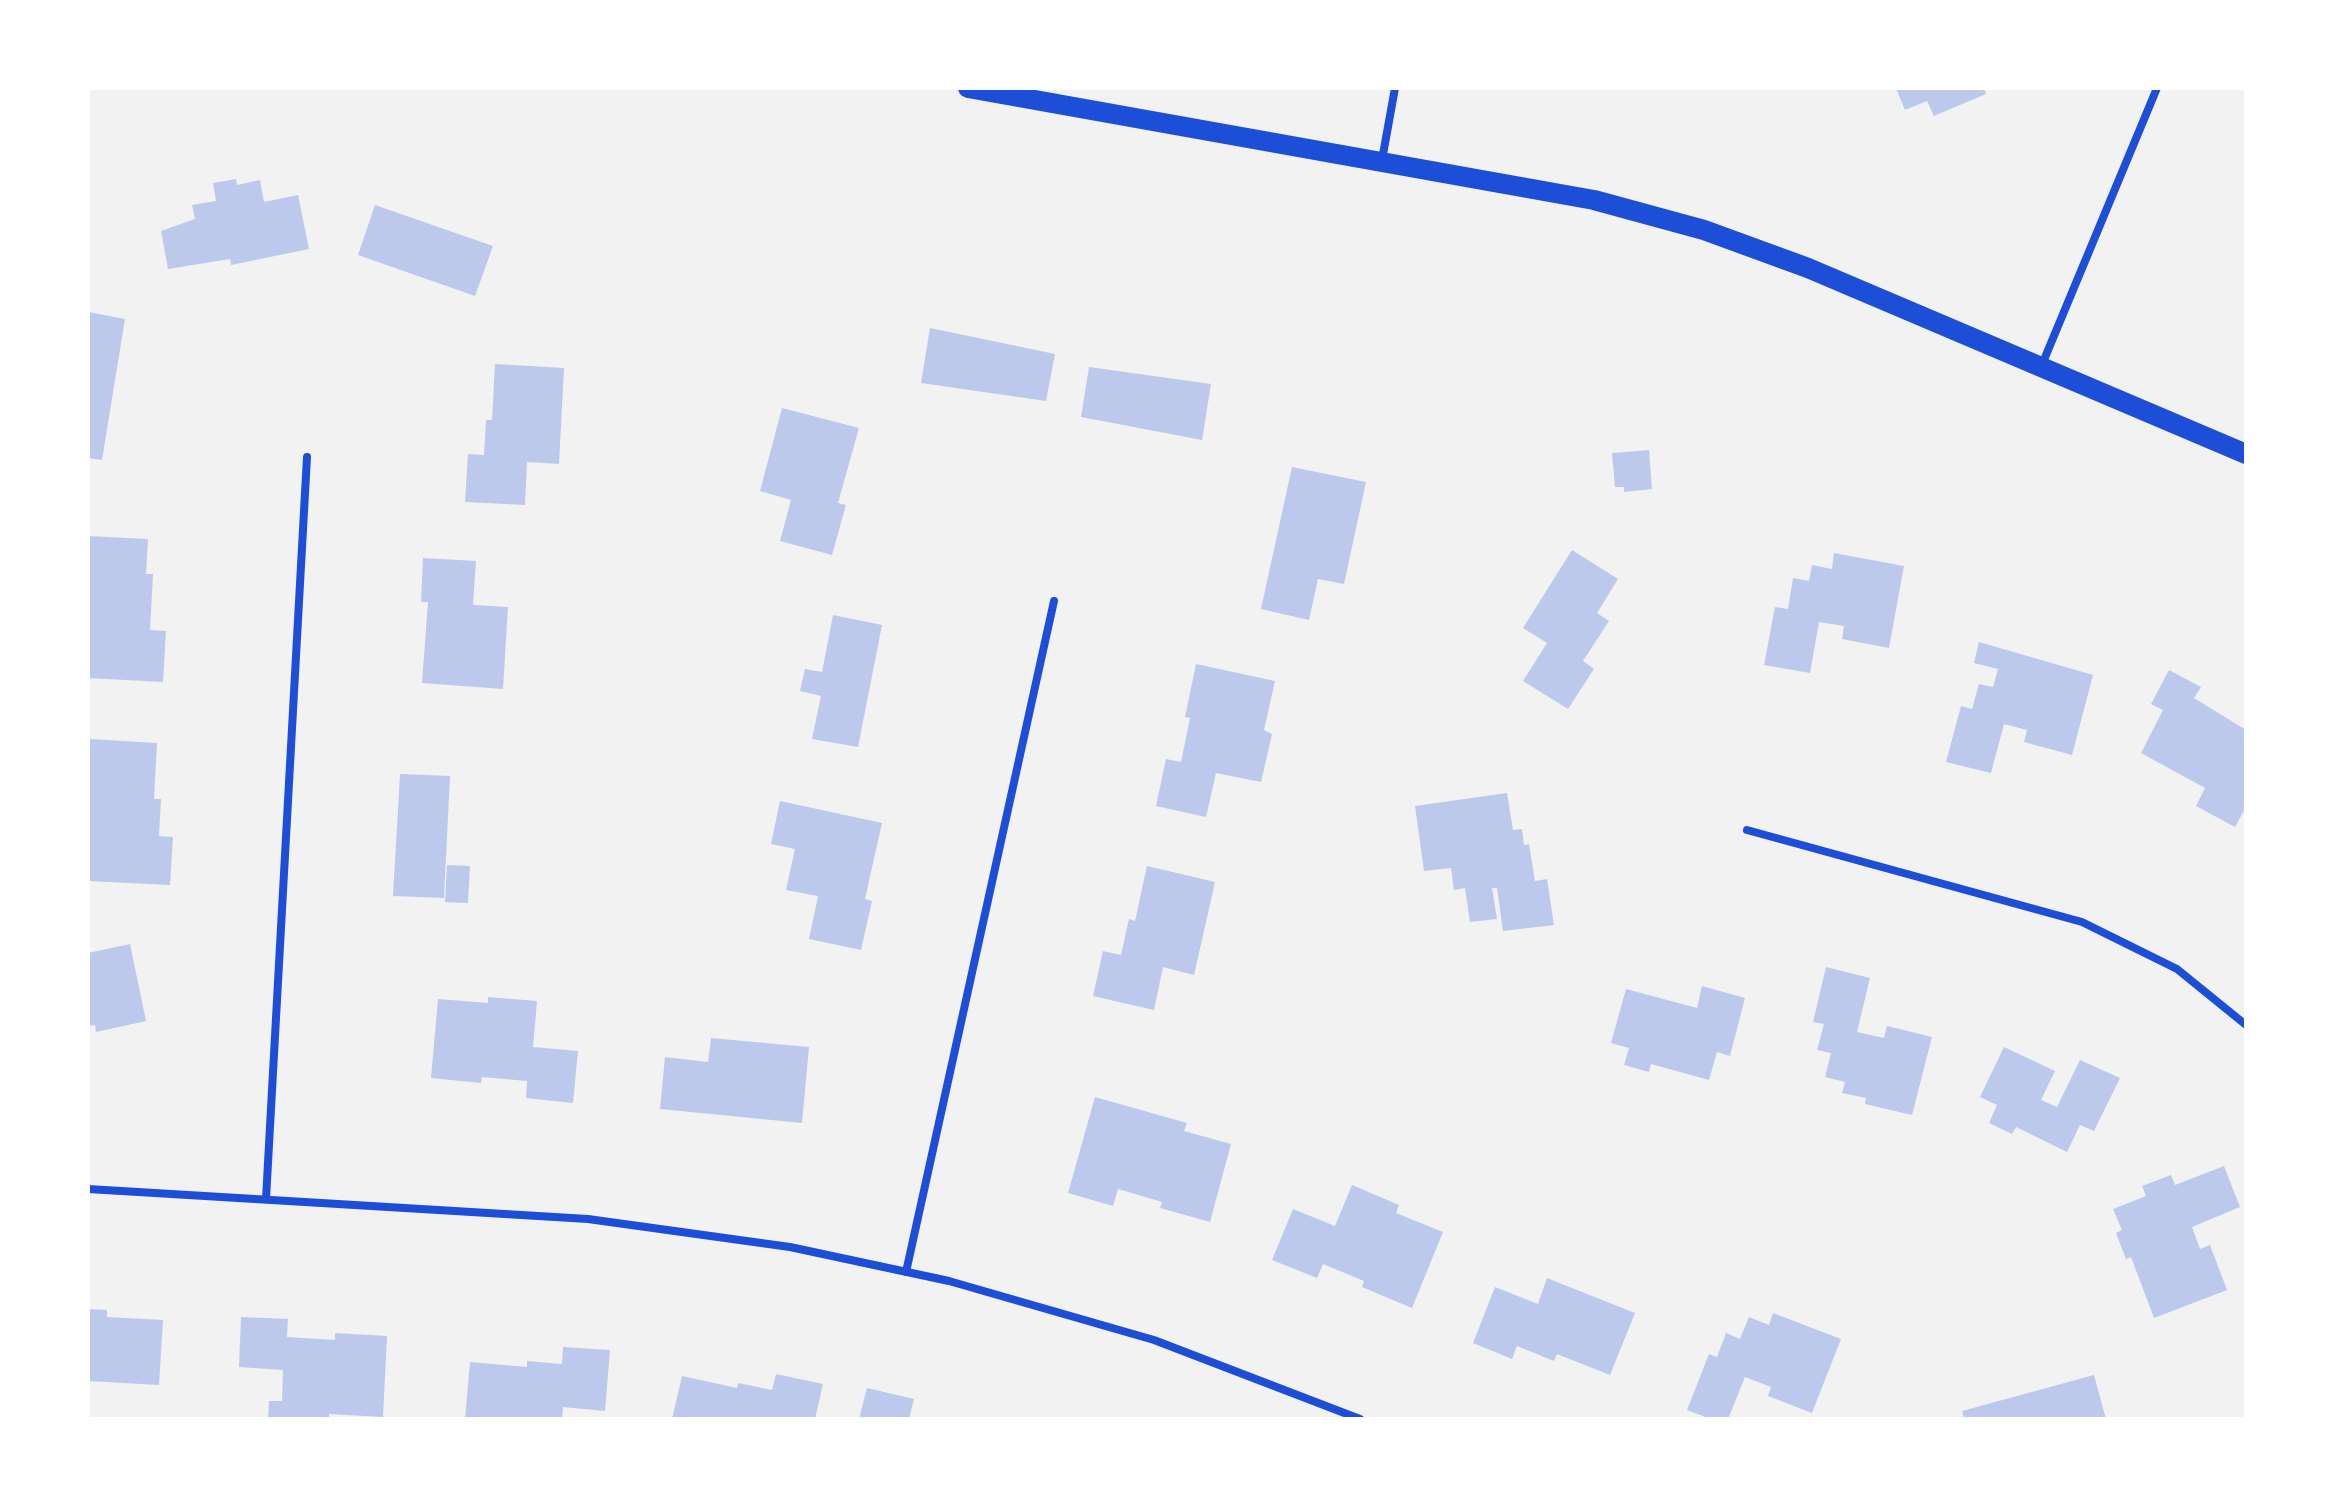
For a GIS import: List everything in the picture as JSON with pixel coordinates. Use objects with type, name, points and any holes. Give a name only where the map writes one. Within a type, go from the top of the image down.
[{"type":"main road","points":[[968,88],[1594,200],[1704,230],[1808,268],[2246,454]]},
{"type":"street","points":[[1382,160],[1395,88]]},
{"type":"street","points":[[2041,367],[2157,88]]},
{"type":"street","points":[[266,1199],[307,457]]},
{"type":"street","points":[[906,1272],[1054,601]]},
{"type":"street","points":[[1747,830],[2094,927],[2177,969],[2246,1025]]},
{"type":"street","points":[[88,1189],[588,1219],[790,1247],[906,1272],[1154,1340],[1360,1419]]},
{"type":"building","points":[[1896,88],[1984,88],[1986,94],[1934,116],[1927,101],[1905,110]]},
{"type":"building","points":[[236,179],[237,185],[260,180],[264,202],[298,195],[309,249],[231,265],[230,259],[168,269],[161,231],[195,219],[192,205],[216,201],[213,183]]},
{"type":"building","points":[[375,205],[493,246],[475,296],[358,255]]},
{"type":"building","points":[[88,312],[125,319],[102,460],[88,458]]},
{"type":"building","points":[[930,328],[1055,354],[1046,401],[921,383]]},
{"type":"building","points":[[495,364],[564,368],[559,464],[527,462],[525,505],[465,502],[468,454],[484,455],[486,420],[492,420]]},
{"type":"building","points":[[1089,367],[1211,384],[1202,440],[1081,417]]},
{"type":"building","points":[[782,408],[859,428],[838,503],[846,505],[832,555],[780,541],[791,500],[760,491]]},
{"type":"building","points":[[1649,450],[1652,489],[1624,492],[1624,487],[1615,487],[1612,453]]},
{"type":"building","points":[[1292,467],[1366,482],[1344,584],[1318,579],[1309,620],[1261,609]]},
{"type":"building","points":[[88,536],[148,539],[146,574],[153,574],[150,630],[166,631],[163,682],[88,678]]},
{"type":"building","points":[[1572,550],[1618,579],[1597,613],[1609,621],[1583,661],[1594,669],[1568,709],[1523,681],[1547,643],[1523,628]]},
{"type":"building","points":[[1834,553],[1904,566],[1889,648],[1842,639],[1844,626],[1819,622],[1810,673],[1764,665],[1775,607],[1788,609],[1793,578],[1809,581],[1812,565],[1832,569]]},
{"type":"building","points":[[423,558],[476,561],[473,605],[508,607],[503,689],[422,683],[428,602],[421,602]]},
{"type":"building","points":[[833,615],[882,625],[858,747],[812,739],[821,696],[800,691],[805,669],[822,672]]},
{"type":"building","points":[[1979,642],[2093,675],[2072,755],[2024,742],[2027,730],[2004,724],[1991,773],[1946,762],[1961,706],[1972,709],[1979,684],[1993,687],[1998,669],[1974,663]]},
{"type":"building","points":[[1196,664],[1275,681],[1264,730],[1272,734],[1261,782],[1216,773],[1206,817],[1156,806],[1166,759],[1181,762],[1190,718],[1185,717]]},
{"type":"building","points":[[2169,670],[2201,687],[2194,698],[2246,730],[2246,807],[2235,827],[2196,806],[2205,788],[2141,753],[2163,710],[2151,704]]},
{"type":"building","points":[[90,739],[157,743],[154,799],[161,799],[159,836],[173,837],[170,885],[88,881]]},
{"type":"building","points":[[400,774],[450,776],[444,898],[393,896]]},
{"type":"building","points":[[1507,793],[1513,830],[1522,829],[1524,845],[1529,844],[1535,881],[1547,879],[1554,925],[1503,931],[1497,888],[1492,888],[1497,919],[1470,922],[1465,888],[1454,890],[1451,868],[1424,871],[1415,806]]},
{"type":"building","points":[[780,801],[882,823],[865,899],[872,901],[861,950],[809,939],[818,896],[786,890],[795,849],[771,844]]},
{"type":"building","points":[[447,865],[470,866],[468,903],[445,902]]},
{"type":"building","points":[[1147,866],[1215,882],[1194,975],[1163,967],[1154,1010],[1093,996],[1103,951],[1121,955],[1129,919],[1135,921]]},
{"type":"building","points":[[130,944],[146,1021],[96,1032],[95,1025],[88,1026],[88,953]]},
{"type":"building","points":[[1826,967],[1870,978],[1857,1032],[1884,1038],[1887,1026],[1932,1037],[1912,1115],[1865,1104],[1866,1098],[1842,1093],[1845,1082],[1825,1077],[1831,1053],[1817,1050],[1824,1024],[1813,1022]]},
{"type":"building","points":[[1702,986],[1745,998],[1730,1056],[1717,1052],[1709,1080],[1651,1064],[1649,1072],[1624,1065],[1629,1048],[1611,1043],[1626,989],[1697,1008]]},
{"type":"building","points":[[488,997],[537,1001],[533,1047],[578,1051],[573,1103],[526,1098],[527,1081],[482,1077],[481,1083],[431,1078],[438,999],[488,1003]]},
{"type":"building","points":[[711,1038],[809,1047],[802,1123],[660,1109],[665,1057],[708,1062]]},
{"type":"building","points":[[2004,1047],[2055,1071],[2041,1100],[2057,1107],[2080,1060],[2120,1078],[2094,1131],[2080,1125],[2067,1152],[2016,1127],[2012,1134],[1989,1123],[1997,1105],[1980,1097]]},
{"type":"building","points":[[1095,1097],[1187,1123],[1184,1131],[1231,1144],[1210,1222],[1160,1208],[1162,1202],[1118,1189],[1113,1206],[1068,1193]]},
{"type":"building","points":[[2224,1166],[2240,1207],[2192,1227],[2200,1249],[2210,1245],[2227,1290],[2154,1318],[2131,1257],[2126,1259],[2116,1233],[2122,1230],[2113,1209],[2146,1196],[2142,1186],[2171,1175],[2175,1185]]},
{"type":"building","points":[[1352,1185],[1399,1205],[1396,1213],[1443,1232],[1412,1308],[1362,1287],[1364,1281],[1323,1264],[1317,1278],[1272,1260],[1293,1209],[1335,1226]]},
{"type":"building","points":[[1547,1278],[1635,1313],[1610,1375],[1557,1354],[1554,1361],[1517,1346],[1512,1359],[1473,1343],[1495,1287],[1538,1304]]},
{"type":"building","points":[[88,1309],[107,1310],[107,1317],[163,1320],[159,1385],[88,1381]]},
{"type":"building","points":[[1773,1313],[1841,1339],[1812,1413],[1768,1396],[1771,1387],[1745,1377],[1728,1419],[1711,1419],[1687,1410],[1709,1354],[1717,1357],[1726,1333],[1740,1339],[1749,1317],[1769,1325]]},
{"type":"building","points":[[241,1317],[288,1319],[287,1337],[335,1340],[335,1333],[387,1336],[383,1417],[329,1414],[329,1419],[268,1419],[269,1401],[282,1401],[283,1370],[239,1367]]},
{"type":"building","points":[[563,1347],[610,1350],[605,1411],[563,1407],[562,1419],[465,1419],[470,1362],[527,1367],[527,1361],[562,1364]]},
{"type":"building","points":[[776,1374],[823,1384],[815,1419],[672,1419],[682,1376],[737,1388],[738,1383],[772,1390]]},
{"type":"building","points":[[2094,1375],[2106,1419],[1964,1419],[1962,1411]]},
{"type":"building","points":[[867,1388],[914,1399],[909,1419],[859,1419]]}]
